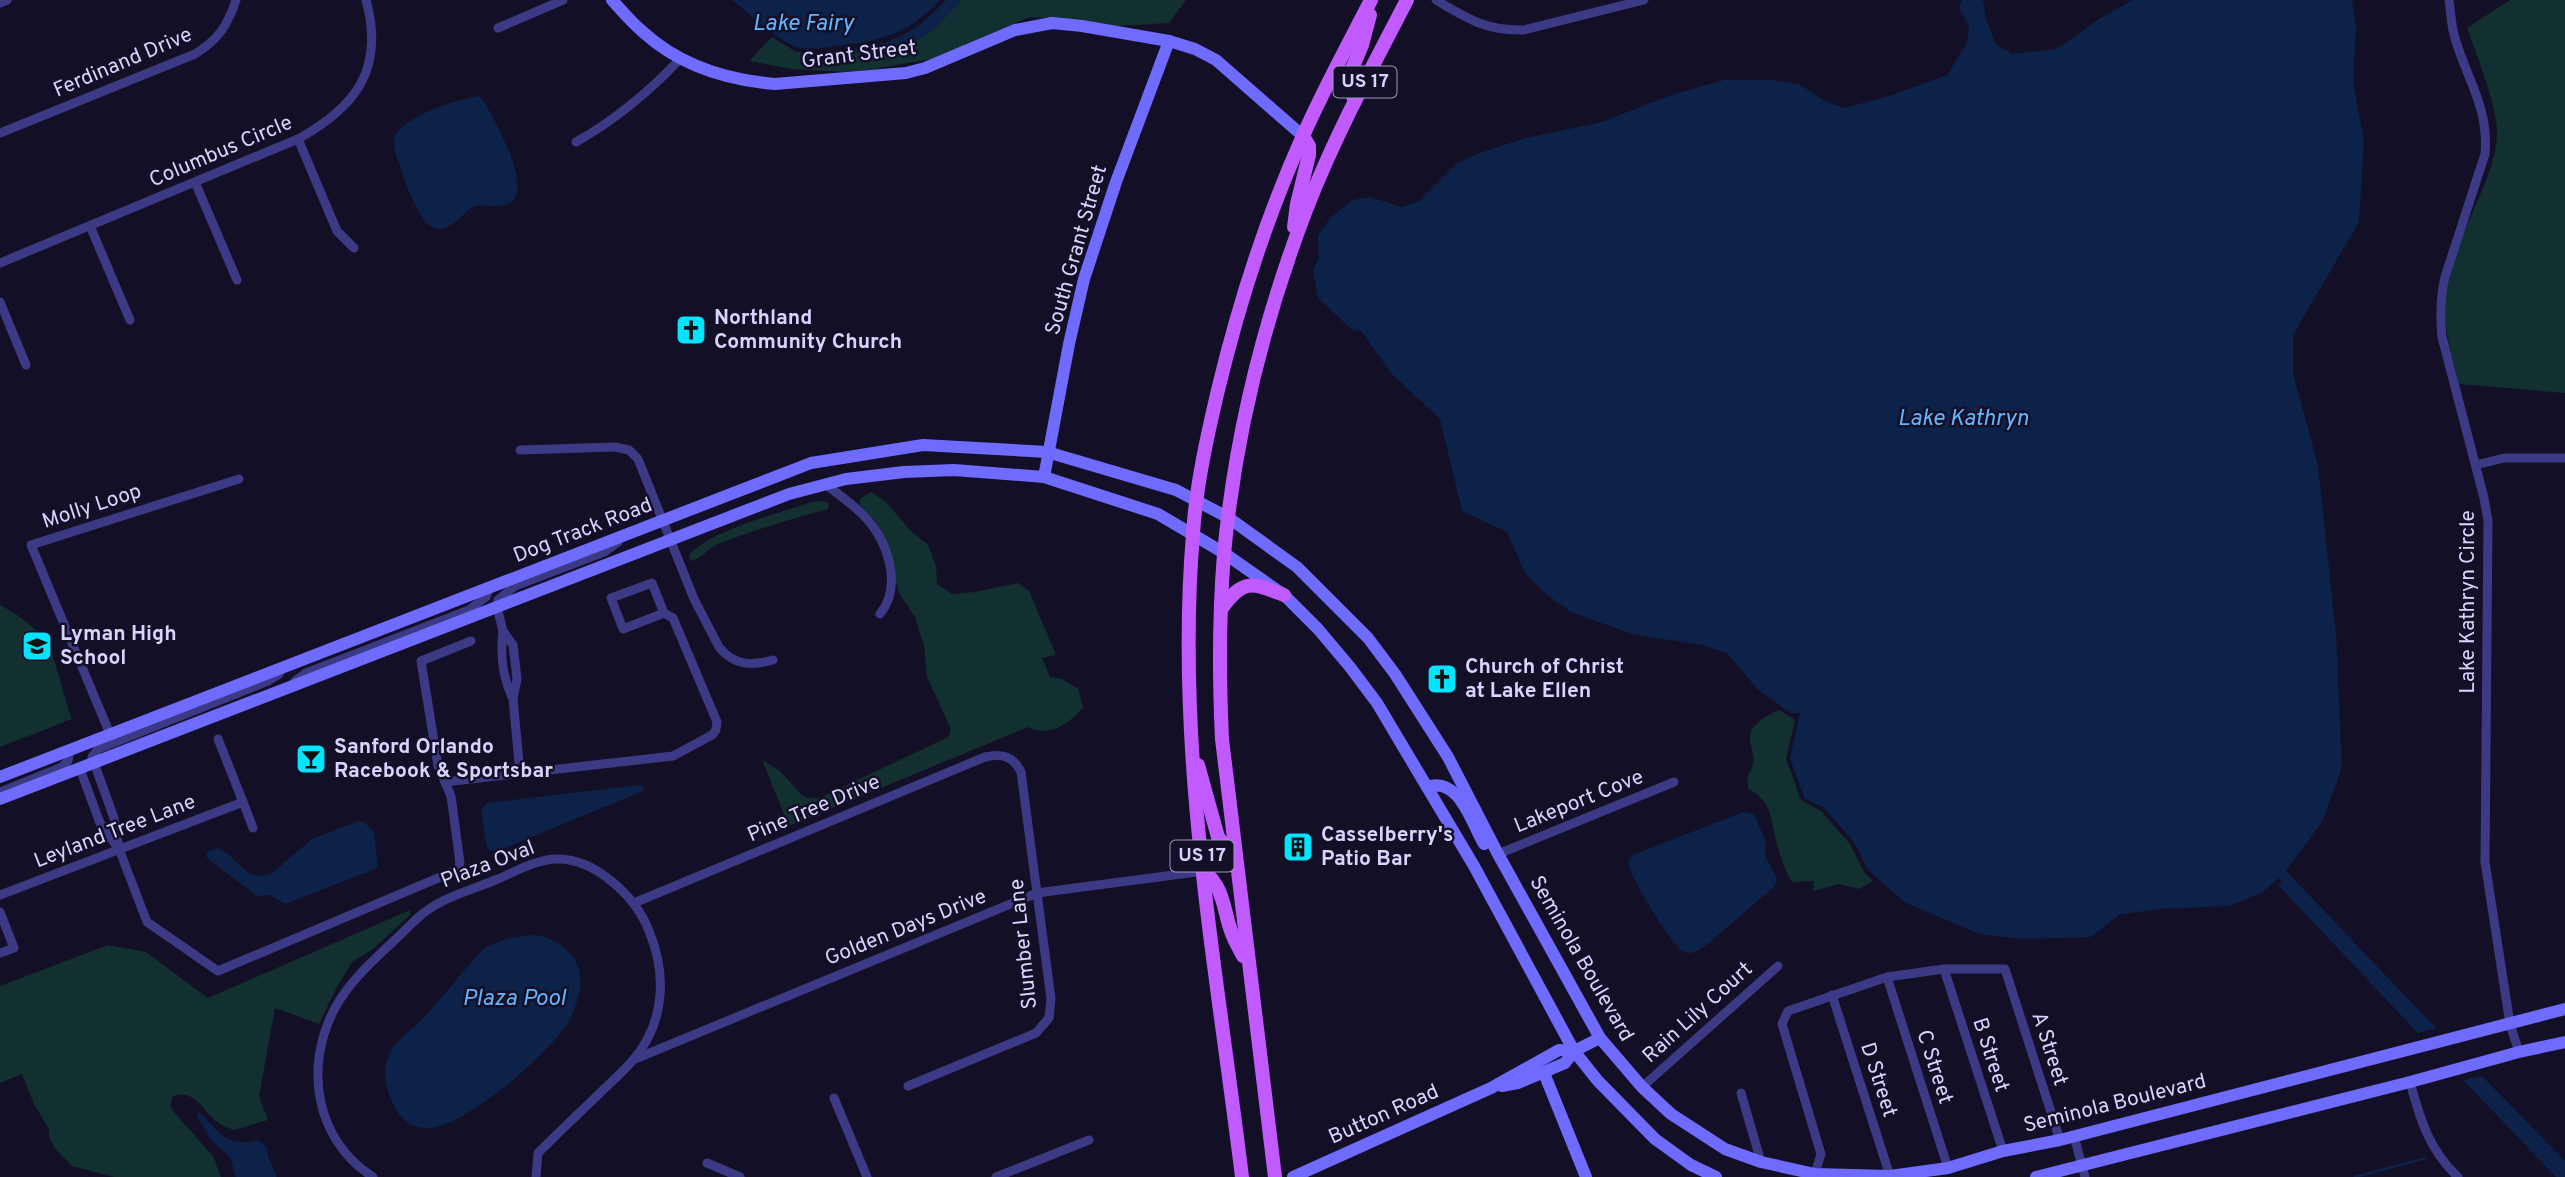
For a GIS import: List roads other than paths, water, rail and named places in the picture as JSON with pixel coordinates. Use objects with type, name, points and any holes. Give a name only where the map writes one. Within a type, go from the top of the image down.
[{"type":"main road","name":"Grant Street","points":[[612,0],[643,33],[680,59],[737,79],[775,84],[906,73],[925,68],[1015,30],[1052,23],[1169,41],[1195,49],[1216,60],[1303,136]]},
{"type":"main road","points":[[1355,101],[1349,76],[1362,45],[1373,0]]},
{"type":"main road","name":"US 17","points":[[1242,1177],[1190,740],[1188,623],[1193,533],[1210,427],[1240,306],[1273,207],[1303,136],[1373,0]]},
{"type":"main road","name":"US 17","points":[[1275,1177],[1222,739],[1221,610],[1224,553],[1241,436],[1277,294],[1316,186],[1355,101],[1407,0]]},
{"type":"main road","name":"South Grant Street","points":[[1044,477],[1084,279],[1116,182],[1169,41]]},
{"type":"main road","points":[[1290,256],[1297,204],[1309,155],[1309,146],[1303,136]]},
{"type":"main road","name":"Dog Track Road","points":[[0,777],[811,463],[923,445],[1047,452],[1173,488],[1197,500]]},
{"type":"main road","name":"Dog Track Road","points":[[0,799],[670,539],[789,495],[846,479],[954,470],[1044,477],[1158,514],[1193,533]]},
{"type":"main road","name":"Seminola Boulevard","points":[[1197,500],[1229,518],[1297,567],[1368,638],[1395,674],[1448,757],[1498,854],[1600,1038],[1642,1087],[1671,1114],[1704,1138],[1725,1149],[1760,1162],[1815,1176],[1890,1176],[1948,1168],[2565,1009]]},
{"type":"main road","points":[[1193,533],[1284,595],[1350,667],[1377,703],[1474,866],[1574,1051],[1598,1081],[1655,1139],[1691,1165],[1716,1177]]},
{"type":"main road","points":[[1221,610],[1232,595],[1244,587],[1256,584],[1284,595]]},
{"type":"main road","points":[[1190,740],[1208,796],[1217,838],[1223,843],[1233,844]]},
{"type":"main road","points":[[1427,787],[1438,784],[1453,791],[1489,850],[1498,854]]},
{"type":"main road","points":[[1204,871],[1214,879],[1220,889],[1231,932],[1249,967]]},
{"type":"main road","name":"Button Road","points":[[1491,1088],[1518,1083],[1544,1073],[1565,1063],[1574,1051],[1600,1038]]},
{"type":"main road","points":[[2036,1177],[2083,1171],[2519,1052],[2565,1042]]},
{"type":"main road","name":"Button Road","points":[[1293,1177],[1491,1088],[1559,1050],[1574,1051]]},
{"type":"main road","points":[[1544,1073],[1586,1177]]},
{"type":"street","points":[[0,3],[7,0]]},
{"type":"street","name":"Ferdinand Drive","points":[[0,133],[201,50],[221,34],[236,0]]},
{"type":"street","name":"Columbus Circle","points":[[0,263],[298,139],[321,126],[344,108],[356,93],[365,74],[371,51],[372,29],[366,0]]},
{"type":"street","points":[[498,29],[563,0]]},
{"type":"street","points":[[1436,0],[1487,28],[1524,30],[1644,0]]},
{"type":"street","name":"Lake Kathryn Circle","points":[[2449,0],[2455,38],[2480,100],[2487,135],[2485,154],[2440,298],[2442,337],[2488,521],[2485,862],[2510,1024],[2519,1052]]},
{"type":"street","points":[[576,142],[596,131],[652,90],[680,59]]},
{"type":"street","points":[[298,139],[337,231],[354,248]]},
{"type":"street","points":[[195,182],[237,280]]},
{"type":"street","points":[[90,226],[130,320]]},
{"type":"street","points":[[0,302],[26,365]]},
{"type":"street","points":[[520,450],[615,447],[629,450],[638,459],[694,599],[725,654],[740,663],[773,660]]},
{"type":"street","points":[[2476,465],[2504,458],[2565,458]]},
{"type":"street","name":"Molly Loop","points":[[110,734],[31,545],[239,479]]},
{"type":"street","points":[[825,484],[857,509],[876,530],[888,559],[891,580],[891,596],[880,614]]},
{"type":"street","points":[[513,699],[504,679],[501,652],[503,631],[497,607],[498,600],[508,590],[604,552],[627,535]]},
{"type":"street","points":[[446,782],[673,756],[712,735],[717,722],[673,618],[664,613],[652,583],[611,598],[623,629],[664,613]]},
{"type":"street","points":[[285,689],[306,673],[469,610],[486,597],[489,588]]},
{"type":"street","points":[[503,631],[513,645],[516,667],[517,679],[513,699],[520,773]]},
{"type":"street","points":[[283,668],[278,676],[268,681],[98,749],[92,757],[110,810],[119,849],[147,922],[218,971],[454,873],[460,863],[451,796],[438,766],[421,661],[471,641]]},
{"type":"street","points":[[503,669],[516,667]]},
{"type":"street","points":[[218,739],[253,828]]},
{"type":"street","points":[[0,792],[62,767],[68,761],[70,749]]},
{"type":"street","name":"Pine Tree Drive","points":[[634,903],[985,757],[998,754],[1009,756]]},
{"type":"street","name":"Slumber Lane","points":[[908,1086],[1036,1033],[1049,1018],[1051,999],[1021,772],[1009,756]]},
{"type":"street","points":[[80,769],[100,823],[119,849]]},
{"type":"street","name":"Lakeport Cove","points":[[1498,854],[1674,782]]},
{"type":"street","name":"Leyland Tree Lane","points":[[0,895],[243,803]]},
{"type":"street","name":"Plaza Oval","points":[[373,1177],[359,1168],[341,1150],[329,1131],[318,1090],[324,1036],[346,990],[365,968],[425,912],[444,901],[540,862],[557,859],[574,861],[594,870],[634,903],[655,944],[662,978],[655,1021],[634,1060],[538,1153],[536,1177]]},
{"type":"street","name":"Golden Days Drive","points":[[634,1060],[1037,893],[1204,871]]},
{"type":"street","points":[[0,912],[14,948],[0,953]]},
{"type":"street","name":"Rain Lily Court","points":[[1642,1087],[1778,966]]},
{"type":"street","points":[[1815,1176],[1821,1154],[1782,1024],[1788,1011],[1887,977],[1944,969]]},
{"type":"street","name":"A Street","points":[[1944,969],[2005,969],[2060,1140]]},
{"type":"street","name":"B Street","points":[[1944,969],[2003,1152]]},
{"type":"street","name":"C Street","points":[[1887,977],[1948,1168]]},
{"type":"street","name":"D Street","points":[[1832,995],[1890,1176]]},
{"type":"street","points":[[2410,1082],[2426,1135],[2443,1163],[2458,1177]]},
{"type":"street","points":[[1741,1093],[1760,1162]]},
{"type":"street","points":[[834,1098],[867,1177]]},
{"type":"street","points":[[2074,1136],[2083,1171]]},
{"type":"street","points":[[996,1177],[1089,1140]]},
{"type":"street","points":[[707,1163],[740,1177]]},
{"type":"water","name":"Lake Fairy","points":[[732,0],[940,0],[916,21],[892,34],[866,42],[812,49],[789,44]]},
{"type":"water","points":[[946,0],[962,0],[935,28],[917,40],[881,50],[856,53],[834,51],[883,43],[896,38],[921,24]]},
{"type":"water","name":"Lake Kathryn","points":[[1962,0],[1983,0],[1986,19],[1996,44],[2012,54],[2057,49],[2099,19],[2133,0],[2352,0],[2356,28],[2353,82],[2364,140],[2359,222],[2293,335],[2293,374],[2318,465],[2336,635],[2342,767],[2323,820],[2283,875],[2261,893],[2229,906],[2158,909],[2119,915],[2090,937],[2021,939],[1979,934],[1906,903],[1868,870],[1854,842],[1823,807],[1805,799],[1790,759],[1800,713],[1791,713],[1758,690],[1728,654],[1707,646],[1632,634],[1571,612],[1546,594],[1525,573],[1507,532],[1462,511],[1440,419],[1392,374],[1361,331],[1352,330],[1318,298],[1313,271],[1319,257],[1318,236],[1331,217],[1353,200],[1370,197],[1402,207],[1419,201],[1457,163],[1526,138],[1602,122],[1671,95],[1724,80],[1771,80],[1799,84],[1825,101],[1844,108],[1889,96],[1947,75],[1967,43],[1969,26],[1959,8]]},
{"type":"water","points":[[480,96],[513,163],[517,178],[514,199],[500,206],[473,207],[448,227],[435,228],[425,221],[407,188],[394,141],[397,133],[417,117],[445,105]]},
{"type":"water","points":[[639,785],[645,787],[643,791],[498,851],[489,850],[486,844],[481,810],[487,803]]},
{"type":"water","points":[[1743,812],[1754,814],[1766,842],[1765,856],[1777,878],[1774,887],[1705,946],[1693,952],[1685,952],[1671,938],[1652,911],[1628,863],[1633,855]]},
{"type":"water","points":[[358,821],[364,822],[374,832],[378,868],[285,904],[270,895],[257,896],[207,858],[207,852],[217,848],[254,875],[271,874],[312,839]]},
{"type":"water","points":[[2289,874],[2436,1028],[2418,1033],[2278,885]]},
{"type":"water","name":"Plaza Pool","points":[[536,935],[565,948],[579,970],[577,1000],[563,1029],[509,1084],[465,1115],[429,1128],[409,1123],[398,1113],[387,1089],[385,1070],[391,1051],[482,950],[508,939]]},
{"type":"water","points":[[2482,1076],[2565,1161],[2565,1177],[2556,1177],[2463,1080]]},
{"type":"water","points":[[198,1111],[229,1140],[257,1140],[267,1147],[277,1177],[236,1177],[230,1157],[210,1139],[197,1116]]},
{"type":"waterway","points":[[2283,875],[2295,889]]},
{"type":"waterway","points":[[2355,1177],[2426,1158]]},
{"type":"place","name":"Northland Community Church","points":[[691,330]]},
{"type":"place","name":"Lyman High School","points":[[37,646]]},
{"type":"place","name":"Church of Christ at Lake Ellen","points":[[1442,679]]},
{"type":"place","name":"Sanford Orlando Racebook & Sportsbar","points":[[311,759]]},
{"type":"place","name":"Casselberry's Patio Bar","points":[[1298,847]]}]
